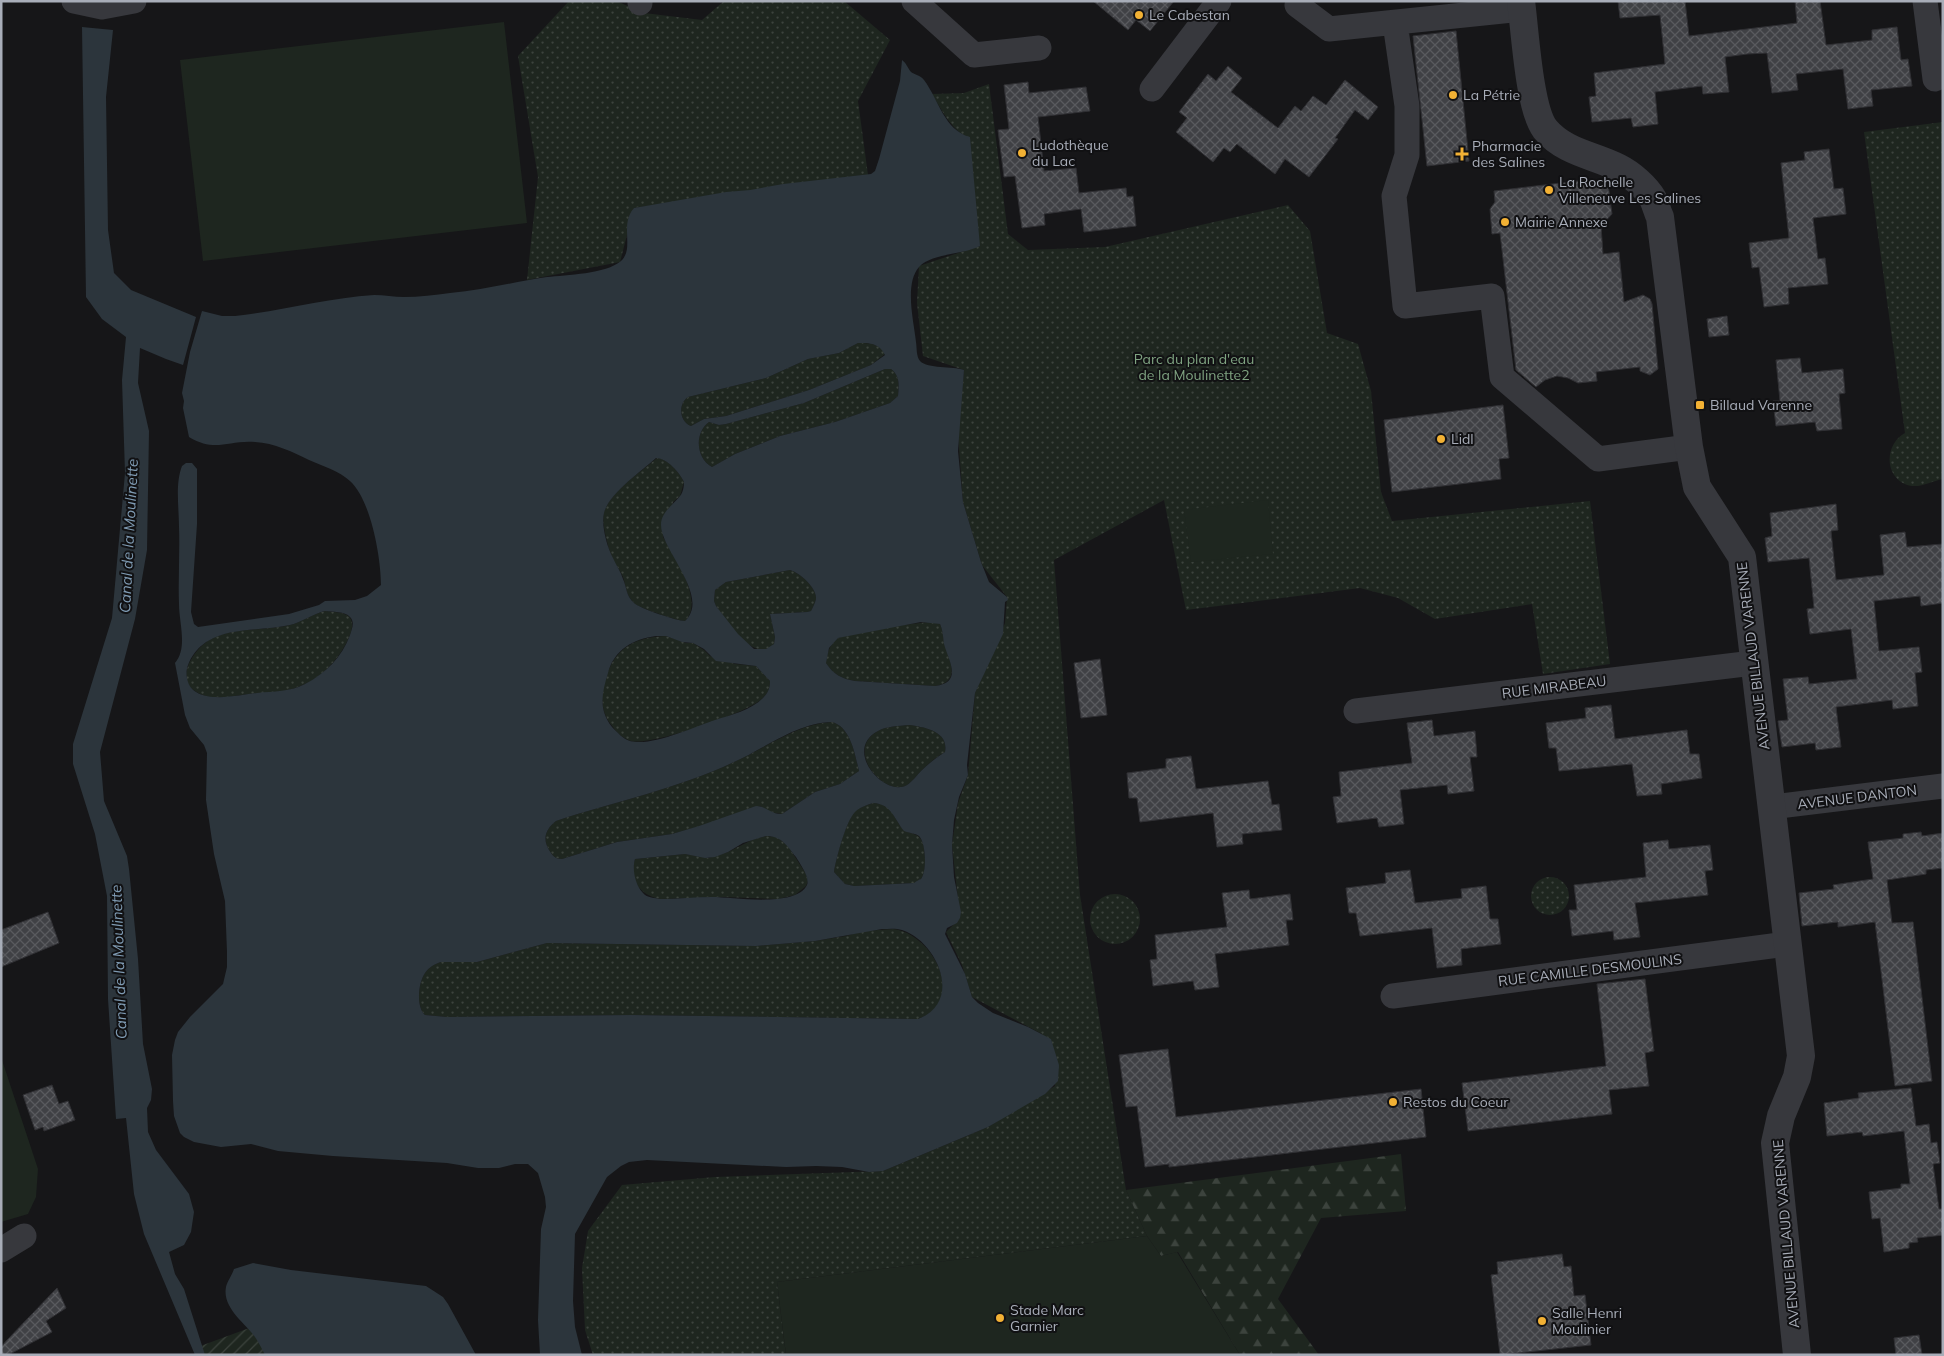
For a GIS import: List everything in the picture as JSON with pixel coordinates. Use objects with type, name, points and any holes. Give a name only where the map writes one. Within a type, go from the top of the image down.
[{"type":"street","points":[[74,1],[102,6],[134,1]]},
{"type":"street","points":[[914,1],[974,55],[1039,48]]},
{"type":"street","points":[[1152,89],[1219,1]]},
{"type":"street","points":[[1925,1],[1935,79]]},
{"type":"street","points":[[1297,5],[1329,29],[1395,23],[1522,5]]},
{"type":"street","name":"AVENUE BILLAUD VARENNE","points":[[1522,5],[1533,96],[1537,112],[1545,128],[1560,144],[1620,168],[1635,180],[1653,199],[1660,217],[1689,447],[1696,487],[1742,557],[1753,663],[1801,1056],[1797,1078],[1781,1116],[1775,1143],[1797,1355]]},
{"type":"street","points":[[1395,23],[1406,106],[1407,155],[1394,196],[1405,306],[1492,296],[1502,377],[1598,458],[1689,447]]},
{"type":"street","name":"RUE MIRABEAU","points":[[1356,711],[1753,663]]},
{"type":"street","name":"AVENUE DANTON","points":[[1772,808],[1943,786]]},
{"type":"street","name":"RUE CAMILLE DESMOULINS","points":[[1393,996],[1787,944]]},
{"type":"street","points":[[1,1250],[24,1236]]},
{"type":"green space","points":[[569,1],[616,1],[644,13],[702,20],[724,1],[844,1],[890,40],[858,101],[868,175],[634,208],[620,262],[527,280],[538,177],[518,56]]},
{"type":"green space","points":[[504,22],[527,223],[203,261],[180,60]]},
{"type":"green space","name":"Parc du plan d'eau de la Moulinette2","points":[[989,84],[1008,234],[1028,250],[1105,247],[1288,205],[1310,231],[1327,333],[1358,344],[1371,391],[1381,492],[1392,521],[1590,501],[1610,664],[1543,674],[1532,604],[1435,619],[1398,598],[1360,588],[1186,610],[1164,500],[1054,560],[1080,895],[1126,1190],[1147,1236],[777,1282],[786,1355],[593,1355],[585,1330],[582,1268],[588,1231],[622,1185],[715,1177],[883,1171],[988,1127],[1055,1086],[1042,1034],[972,997],[962,965],[946,932],[960,918],[952,845],[958,803],[968,775],[975,693],[1005,623],[1007,597],[982,565],[963,502],[958,434],[964,370],[923,356],[917,303],[919,266],[979,246],[963,135],[949,122],[932,94],[964,93]]},
{"type":"green space","points":[[1943,122],[1943,479],[1924,485],[1912,486],[1903,483],[1896,477],[1890,462],[1893,446],[1905,433],[1864,132]]},
{"type":"green space","points":[[858,343],[877,346],[885,354],[871,365],[809,390],[726,416],[704,419],[691,426],[687,424],[682,416],[681,408],[688,397],[766,378],[808,359],[839,353]]},
{"type":"green space","points":[[885,369],[891,369],[898,381],[898,396],[890,403],[835,422],[780,436],[735,454],[712,467],[700,452],[699,439],[701,432],[709,422],[719,425],[726,424],[804,403]]},
{"type":"green space","points":[[657,458],[665,460],[673,467],[680,474],[684,482],[680,496],[673,502],[663,537],[680,566],[690,591],[692,602],[690,613],[685,621],[638,606],[630,599],[623,577],[612,557],[604,528],[604,512],[613,497],[627,482]]},
{"type":"green space","points":[[1268,500],[1273,554],[1191,562],[1184,510]]},
{"type":"green space","points":[[790,570],[803,578],[814,590],[816,595],[815,604],[811,611],[807,612],[770,614],[775,637],[774,644],[766,649],[758,649],[749,645],[733,630],[716,606],[714,601],[715,590],[726,582]]},
{"type":"green space","points":[[325,611],[347,615],[352,622],[352,627],[346,643],[336,659],[315,679],[285,691],[218,698],[201,694],[189,685],[187,671],[190,663],[199,649],[211,639],[239,631],[290,625]]},
{"type":"green space","points":[[932,622],[940,624],[951,664],[952,670],[949,680],[943,683],[935,686],[855,681],[838,675],[826,663],[830,647],[837,639],[883,628]]},
{"type":"green space","points":[[666,636],[686,643],[693,643],[710,656],[735,664],[756,666],[770,681],[767,692],[763,698],[739,712],[678,734],[642,741],[626,739],[615,729],[605,713],[602,698],[604,682],[615,659],[626,647],[640,640]]},
{"type":"green space","points":[[832,722],[848,735],[859,771],[840,784],[815,792],[782,814],[770,812],[760,806],[715,822],[672,834],[617,842],[562,859],[554,857],[547,846],[546,834],[556,821],[691,780],[734,762],[806,727]]},
{"type":"green space","points":[[909,725],[934,731],[943,739],[945,752],[929,763],[907,785],[898,787],[888,785],[871,770],[866,760],[865,749],[868,739],[882,729]]},
{"type":"green space","points":[[873,803],[884,805],[888,808],[905,831],[918,836],[922,841],[925,852],[925,865],[923,875],[918,881],[914,883],[854,886],[845,884],[834,872],[848,823],[855,811]]},
{"type":"green space","points":[[766,836],[777,837],[788,846],[806,874],[808,881],[806,886],[795,895],[778,899],[724,897],[661,899],[642,891],[635,880],[635,859],[685,854],[709,858]]},
{"type":"green space","points":[[1550,877],[1564,882],[1569,896],[1564,910],[1550,915],[1536,910],[1531,896],[1536,882]]},
{"type":"green space","points":[[1115,894],[1124,896],[1135,905],[1140,919],[1138,928],[1129,939],[1115,944],[1106,942],[1095,933],[1090,919],[1092,910],[1101,899]]},
{"type":"green space","points":[[893,929],[907,933],[921,942],[931,954],[939,969],[943,984],[941,998],[933,1010],[918,1019],[631,1015],[447,1017],[425,1015],[419,1001],[423,977],[432,966],[441,962],[477,962],[547,943],[756,946],[815,941],[864,931]]},
{"type":"green space","points":[[1,1057],[38,1169],[36,1197],[28,1214],[1,1222]]},
{"type":"green space","points":[[1401,1154],[1406,1211],[1321,1218],[1278,1299],[1319,1355],[1240,1355],[1178,1252],[1161,1256],[1147,1236],[1126,1190]]},
{"type":"green space","name":"Stade Marc Garnier","points":[[1147,1236],[1161,1256],[1177,1252],[1240,1355],[786,1355],[777,1282]]},
{"type":"green space","points":[[252,1327],[267,1355],[198,1355],[195,1348]]},
{"type":"water","name":"Canal de la Moulinette","points":[[82,27],[113,30],[106,97],[108,230],[114,273],[131,290],[196,317],[183,365],[140,348],[138,383],[149,431],[147,550],[135,619],[100,752],[104,801],[127,856],[129,869],[138,959],[143,1044],[152,1089],[151,1100],[147,1108],[148,1132],[156,1150],[189,1194],[194,1212],[191,1232],[184,1245],[169,1252],[175,1274],[184,1289],[205,1355],[195,1355],[144,1234],[134,1194],[126,1118],[116,1119],[108,999],[107,896],[95,834],[73,764],[73,744],[112,618],[125,473],[122,380],[126,337],[102,319],[86,297]]},
{"type":"water","points":[[902,60],[911,72],[924,80],[954,128],[970,137],[980,246],[925,262],[914,274],[911,303],[917,354],[920,361],[924,364],[964,370],[958,451],[963,502],[989,582],[1008,600],[1005,602],[1003,634],[975,693],[967,765],[968,775],[959,797],[954,820],[952,845],[954,877],[961,912],[957,923],[947,928],[945,934],[965,974],[972,997],[978,1003],[993,1013],[1028,1027],[1051,1039],[1059,1065],[1058,1081],[1045,1094],[988,1127],[883,1171],[869,1172],[842,1167],[786,1167],[647,1160],[629,1162],[621,1166],[607,1177],[575,1234],[573,1301],[575,1327],[582,1355],[540,1355],[538,1320],[541,1229],[546,1207],[538,1173],[528,1164],[515,1164],[499,1168],[478,1168],[447,1163],[278,1151],[251,1144],[221,1147],[194,1142],[184,1137],[180,1133],[174,1116],[172,1055],[175,1040],[178,1032],[190,1017],[223,984],[227,967],[225,901],[214,854],[206,800],[207,753],[204,745],[190,728],[185,715],[175,663],[179,657],[182,643],[179,604],[178,496],[182,466],[186,463],[192,463],[197,469],[197,524],[191,612],[194,624],[198,627],[289,614],[319,605],[325,601],[355,600],[367,596],[381,585],[377,545],[369,515],[364,501],[346,477],[290,451],[269,444],[245,442],[214,445],[198,442],[189,437],[182,393],[190,352],[202,311],[222,316],[235,316],[374,295],[410,297],[474,290],[606,269],[621,261],[625,256],[628,222],[634,208],[726,192],[871,174],[875,171],[879,159],[900,81]],"holes":[[[858,343],[877,346],[885,355],[871,365],[809,390],[726,416],[704,419],[691,426],[687,424],[682,416],[681,408],[688,397],[766,378],[808,359],[839,353]],[[885,369],[891,369],[894,372],[899,384],[898,396],[890,403],[835,422],[780,436],[735,454],[712,467],[700,452],[699,439],[701,432],[709,422],[719,425],[804,403]],[[656,458],[664,460],[673,467],[684,482],[682,493],[665,512],[661,525],[668,547],[689,587],[692,599],[691,611],[685,621],[643,608],[634,603],[628,595],[607,542],[603,518],[607,505],[626,483]],[[790,570],[807,581],[816,595],[811,611],[770,614],[775,637],[774,644],[766,649],[754,649],[738,634],[714,601],[715,590],[726,582]],[[325,611],[342,613],[348,615],[353,623],[343,650],[332,664],[313,680],[300,687],[288,690],[228,697],[206,696],[197,693],[191,687],[187,678],[187,667],[192,656],[208,641],[237,631],[290,625]],[[921,622],[940,624],[951,664],[951,676],[944,684],[935,686],[850,680],[835,673],[826,663],[829,648],[838,638]],[[656,636],[666,636],[682,642],[693,643],[704,649],[716,661],[756,666],[770,681],[769,688],[765,696],[758,702],[740,712],[661,739],[639,742],[630,741],[612,727],[605,714],[602,701],[611,665],[620,652],[632,643]],[[832,722],[838,725],[848,735],[859,771],[840,784],[815,792],[782,814],[756,806],[672,834],[617,842],[562,859],[554,857],[547,846],[546,834],[556,821],[691,780],[734,762],[794,731]],[[909,725],[934,731],[943,739],[945,745],[945,752],[909,784],[898,787],[888,785],[879,779],[871,770],[866,760],[864,749],[868,739],[878,731]],[[873,803],[884,806],[889,809],[904,831],[919,836],[925,857],[921,879],[914,883],[854,886],[845,884],[834,872],[848,823],[855,812]],[[772,836],[784,842],[796,857],[806,874],[808,882],[801,892],[790,897],[778,899],[712,897],[661,899],[645,895],[640,890],[635,877],[635,859],[685,854],[705,858],[715,857],[743,843]],[[882,929],[897,929],[915,936],[926,946],[935,959],[940,972],[942,986],[940,999],[932,1011],[918,1019],[631,1015],[447,1017],[425,1015],[422,1011],[419,1001],[421,983],[430,967],[441,962],[477,962],[547,943],[756,946],[815,941]]]},
{"type":"water","points":[[253,1263],[291,1270],[426,1286],[443,1297],[476,1355],[265,1355],[255,1337],[235,1315],[227,1302],[226,1295],[227,1285],[234,1269]]},
{"type":"building","name":"Le Cabestan","points":[[1093,1],[1174,1],[1150,31],[1136,20],[1128,30]]},
{"type":"building","points":[[1618,1],[1685,1],[1689,36],[1797,23],[1795,1],[1820,1],[1826,45],[1872,40],[1872,30],[1897,27],[1901,60],[1908,59],[1912,86],[1871,90],[1873,106],[1848,109],[1843,69],[1796,74],[1798,90],[1772,93],[1767,53],[1747,54],[1725,57],[1729,92],[1703,94],[1702,86],[1655,92],[1658,124],[1633,127],[1631,118],[1592,122],[1589,97],[1596,96],[1594,73],[1665,64],[1660,15],[1620,18]]},
{"type":"building","points":[[1456,31],[1469,161],[1427,166],[1413,36]]},
{"type":"building","points":[[1228,66],[1242,78],[1231,92],[1278,128],[1295,106],[1301,111],[1313,96],[1326,105],[1345,80],[1378,107],[1368,120],[1355,110],[1335,138],[1338,139],[1309,177],[1285,159],[1275,174],[1237,144],[1230,152],[1224,148],[1213,162],[1176,132],[1187,118],[1179,112],[1208,74],[1216,81]]},
{"type":"building","name":"Ludothèque du Lac","points":[[1028,82],[1029,93],[1086,87],[1090,111],[1038,117],[1044,171],[1076,168],[1079,193],[1126,188],[1127,197],[1133,196],[1136,226],[1084,232],[1081,209],[1044,214],[1045,225],[1022,228],[1015,176],[1004,177],[998,130],[1009,129],[1004,85]]},
{"type":"building","points":[[1829,149],[1834,189],[1843,188],[1846,214],[1813,218],[1818,259],[1825,258],[1828,284],[1788,288],[1789,304],[1764,307],[1759,267],[1752,268],[1749,243],[1789,238],[1781,163],[1805,160],[1804,152]]},
{"type":"building","points":[[1594,179],[1601,185],[1608,184],[1612,214],[1601,226],[1603,254],[1619,252],[1624,302],[1643,295],[1650,299],[1658,369],[1650,375],[1640,371],[1640,367],[1596,372],[1597,381],[1578,383],[1568,378],[1557,376],[1545,380],[1536,387],[1516,370],[1500,233],[1492,234],[1490,209],[1495,202],[1494,191]]},
{"type":"building","points":[[1727,316],[1729,335],[1709,337],[1707,319]]},
{"type":"building","points":[[1800,358],[1802,373],[1843,369],[1845,393],[1839,394],[1842,429],[1817,431],[1815,422],[1776,426],[1773,401],[1780,401],[1776,360]]},
{"type":"building","name":"Lidl","points":[[1503,405],[1509,458],[1499,459],[1501,479],[1392,492],[1384,420]]},
{"type":"building","points":[[1836,504],[1838,530],[1831,531],[1836,580],[1884,575],[1880,535],[1905,532],[1907,547],[1943,544],[1943,603],[1921,606],[1920,596],[1874,601],[1879,651],[1919,647],[1922,672],[1915,673],[1918,706],[1893,709],[1892,700],[1836,707],[1841,747],[1816,750],[1815,743],[1782,747],[1778,721],[1788,720],[1783,679],[1808,677],[1809,684],[1857,679],[1851,629],[1810,634],[1807,609],[1814,608],[1809,558],[1768,562],[1765,538],[1772,536],[1770,513]]},
{"type":"building","points":[[1100,659],[1107,715],[1081,718],[1074,663]]},
{"type":"building","points":[[1611,705],[1615,739],[1687,730],[1690,754],[1699,754],[1702,778],[1661,784],[1662,794],[1637,796],[1632,764],[1559,771],[1556,748],[1549,748],[1546,723],[1586,718],[1585,708]]},
{"type":"building","points":[[1432,720],[1434,736],[1475,731],[1477,757],[1470,757],[1474,791],[1448,794],[1447,785],[1400,790],[1404,824],[1379,827],[1377,818],[1337,823],[1333,797],[1341,796],[1339,772],[1412,763],[1407,723]]},
{"type":"building","points":[[1191,756],[1196,789],[1268,781],[1272,805],[1279,804],[1282,830],[1242,834],[1243,844],[1217,847],[1213,813],[1140,822],[1137,798],[1129,798],[1127,773],[1166,768],[1166,759]]},
{"type":"building","points":[[1921,832],[1922,836],[1943,833],[1943,868],[1926,870],[1926,874],[1887,880],[1892,923],[1913,922],[1932,1081],[1895,1086],[1875,922],[1838,927],[1838,922],[1802,926],[1799,893],[1834,889],[1833,885],[1873,879],[1868,842],[1903,838],[1903,834]]},
{"type":"building","points":[[1668,840],[1669,849],[1710,845],[1713,870],[1705,871],[1708,895],[1635,903],[1640,937],[1614,940],[1613,931],[1572,936],[1569,910],[1577,910],[1574,885],[1646,877],[1643,843]]},
{"type":"building","points":[[1410,870],[1415,903],[1462,898],[1461,889],[1486,886],[1490,919],[1498,919],[1501,944],[1461,949],[1462,965],[1437,968],[1432,928],[1360,936],[1356,913],[1349,913],[1346,888],[1386,883],[1385,873]]},
{"type":"building","points":[[1249,890],[1250,899],[1290,894],[1293,920],[1286,920],[1289,945],[1215,954],[1219,987],[1195,990],[1193,981],[1153,986],[1150,960],[1157,959],[1155,935],[1227,927],[1222,893]]},
{"type":"building","points":[[48,912],[59,943],[1,967],[1,930]]},
{"type":"building","points":[[1645,979],[1654,1051],[1645,1053],[1649,1086],[1609,1090],[1612,1114],[1468,1131],[1462,1083],[1606,1066],[1597,984]]},
{"type":"building","points":[[1168,1049],[1176,1117],[1421,1089],[1426,1137],[1169,1167],[1169,1164],[1145,1167],[1137,1106],[1126,1107],[1119,1055]]},
{"type":"building","points":[[52,1085],[59,1104],[68,1101],[75,1120],[44,1131],[43,1127],[35,1130],[23,1095]]},
{"type":"building","points":[[1911,1088],[1916,1126],[1929,1124],[1931,1143],[1937,1142],[1940,1163],[1933,1164],[1939,1209],[1943,1209],[1943,1235],[1917,1238],[1918,1242],[1909,1243],[1909,1248],[1884,1252],[1880,1218],[1872,1219],[1869,1192],[1901,1188],[1901,1184],[1910,1184],[1904,1131],[1863,1136],[1862,1132],[1827,1136],[1824,1103],[1859,1098],[1858,1093]]},
{"type":"building","name":"Salle Henri Moulinier","points":[[1562,1254],[1564,1267],[1571,1266],[1574,1296],[1585,1295],[1591,1345],[1500,1355],[1491,1275],[1498,1274],[1497,1262]]},
{"type":"building","points":[[57,1288],[66,1308],[46,1321],[52,1332],[8,1355],[1,1355],[1,1347]]},
{"type":"building","points":[[1919,1335],[1922,1355],[1896,1355],[1894,1338]]},
{"type":"place","name":"Le Cabestan","points":[[1139,15]]},
{"type":"place","name":"La Pétrie","points":[[1453,95]]},
{"type":"place","name":"Ludothèque du Lac","points":[[1022,153]]},
{"type":"place","name":"Pharmacie des Salines","points":[[1462,154]]},
{"type":"place","name":"La Rochelle Villeneuve Les Salines","points":[[1549,190]]},
{"type":"place","name":"Mairie Annexe","points":[[1505,222]]},
{"type":"place","name":"Billaud Varenne","points":[[1700,405]]},
{"type":"place","name":"Lidl","points":[[1441,439]]},
{"type":"place","name":"Restos du Coeur","points":[[1393,1102]]},
{"type":"place","name":"Stade Marc Garnier","points":[[1000,1318]]},
{"type":"place","name":"Salle Henri Moulinier","points":[[1542,1321]]}]
